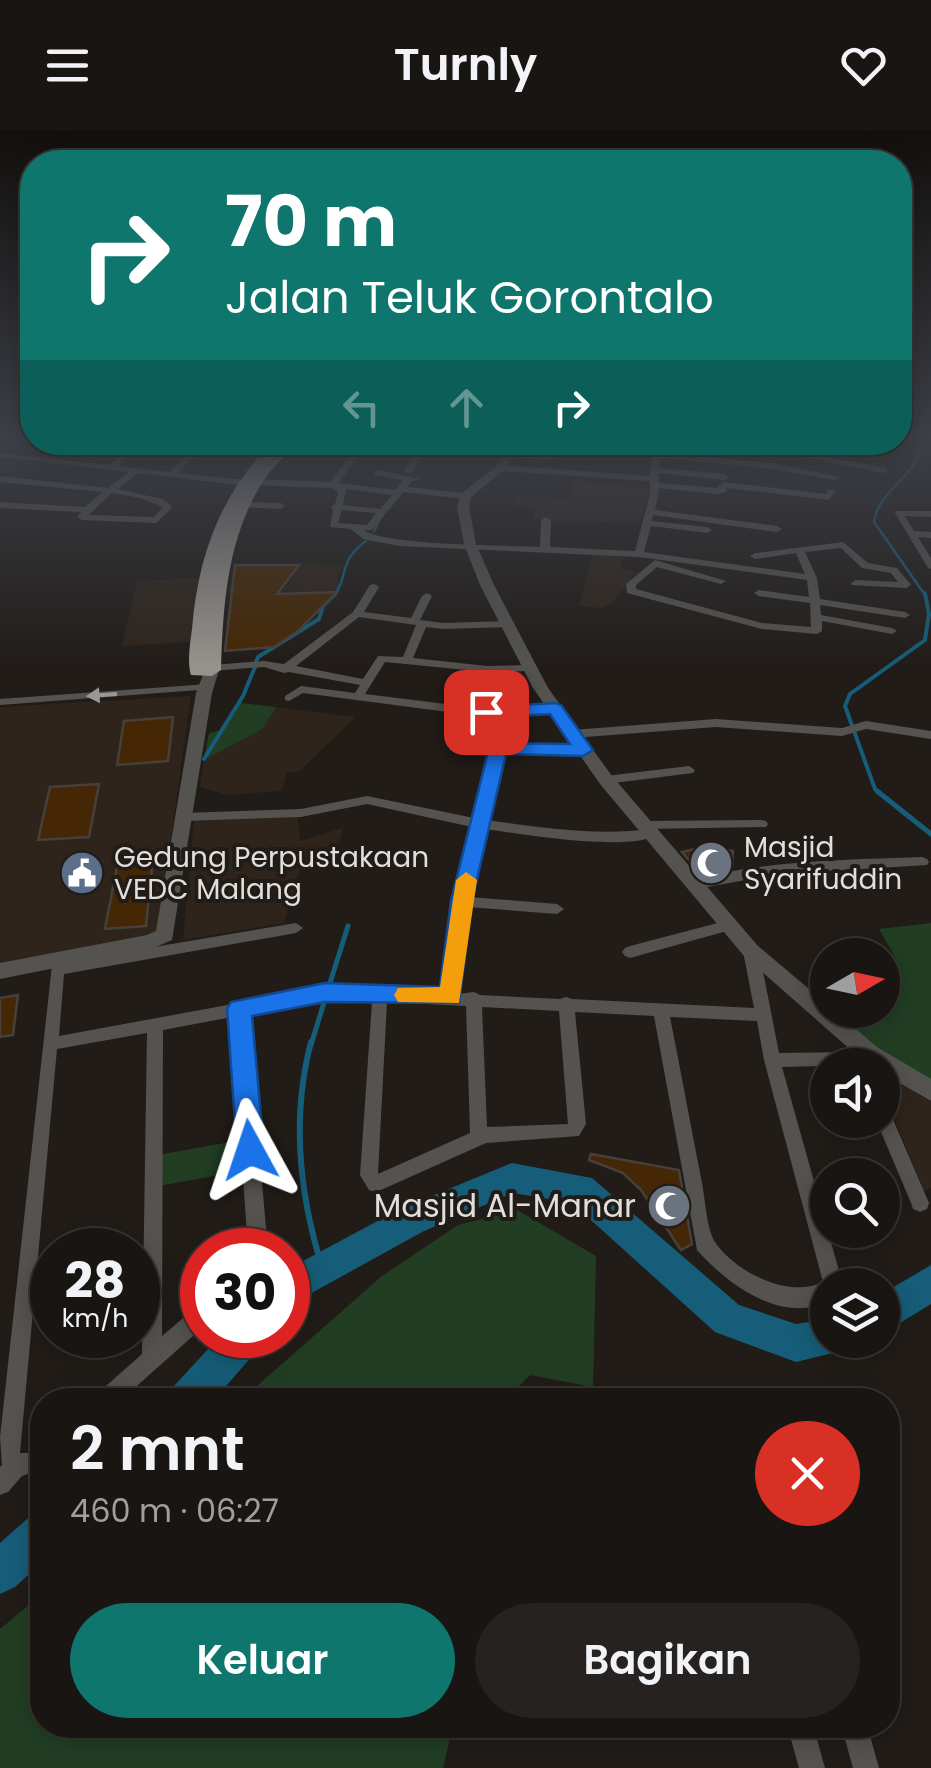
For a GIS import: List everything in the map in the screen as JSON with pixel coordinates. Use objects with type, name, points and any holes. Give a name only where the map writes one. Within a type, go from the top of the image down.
[{"type":"highway","points":[[206,672],[213,583],[224,526],[231,514]]},
{"type":"highway","points":[[213,583],[239,514]]},
{"type":"street","points":[[85,514],[83,518],[149,522],[164,514]]},
{"type":"street","points":[[335,514],[333,524],[354,528],[370,528],[377,514]]},
{"type":"street","points":[[464,514],[470,544],[529,668],[578,742],[751,950],[853,1048]]},
{"type":"street","points":[[639,554],[650,514]]},
{"type":"street","points":[[652,514],[707,530]]},
{"type":"street","points":[[654,514],[777,529]]},
{"type":"street","points":[[671,514],[746,516]]},
{"type":"street","points":[[900,514],[931,566]]},
{"type":"street","points":[[545,547],[546,520]]},
{"type":"street","points":[[354,528],[366,537],[380,540],[639,554],[721,581]]},
{"type":"street","points":[[909,533],[931,535]]},
{"type":"street","points":[[755,556],[842,545],[865,566],[894,570],[906,585],[856,584]]},
{"type":"street","points":[[799,550],[812,578],[818,631],[744,622],[631,592],[632,584],[657,560],[812,578]]},
{"type":"street","points":[[683,560],[702,551]]},
{"type":"street","points":[[284,670],[357,614],[374,587]]},
{"type":"street","points":[[759,593],[906,615]]},
{"type":"street","points":[[407,660],[427,596]]},
{"type":"street","points":[[357,614],[461,627],[508,624]]},
{"type":"street","points":[[817,617],[892,630]]},
{"type":"street","points":[[359,695],[378,660],[387,658],[488,670],[529,668]]},
{"type":"street","points":[[0,702],[264,664],[367,683]]},
{"type":"street","points":[[58,964],[152,942],[167,932],[206,672]]},
{"type":"street","points":[[289,698],[302,689],[486,712],[555,709]]},
{"type":"street","points":[[452,732],[498,748],[578,742],[716,723],[842,732],[866,725],[931,735]]},
{"type":"street","points":[[450,997],[462,901],[498,748]]},
{"type":"street","points":[[606,780],[689,770]]},
{"type":"street","points":[[183,818],[301,813],[367,800],[479,824],[610,838],[648,829],[761,824]]},
{"type":"street","points":[[696,884],[735,874],[789,868],[922,862]]},
{"type":"street","points":[[462,901],[557,909]]},
{"type":"street","points":[[630,952],[729,924]]},
{"type":"street","points":[[0,971],[296,928]]},
{"type":"street","points":[[751,950],[761,1015],[826,1268]]},
{"type":"street","points":[[0,1484],[13,1461],[8,1393],[58,964]]},
{"type":"street","points":[[51,1044],[325,993],[761,1015]]},
{"type":"street","points":[[380,994],[368,1175],[371,1182],[385,1183],[479,1138],[570,1133],[577,1124],[566,1003]]},
{"type":"street","points":[[474,998],[479,1138]]},
{"type":"street","points":[[661,1008],[704,1244],[720,1263],[773,1295],[810,1297]]},
{"type":"street","points":[[239,1009],[256,1228]]},
{"type":"street","points":[[152,1359],[155,1025]]},
{"type":"street","points":[[772,1060],[810,1060]]},
{"type":"street","points":[[900,1076],[931,1091]]},
{"type":"street","points":[[893,1138],[920,1203]]},
{"type":"street","points":[[119,1388],[180,1334]]},
{"type":"street","points":[[13,1461],[30,1458]]},
{"type":"street","points":[[804,1738],[812,1768]]},
{"type":"street","points":[[858,1738],[866,1768]]},
{"type":"shaded area","points":[[534,514],[642,514],[639,523],[533,520]]},
{"type":"shaded area","points":[[594,552],[623,554],[620,569],[636,572],[613,603],[601,608],[579,606]]},
{"type":"shaded area","points":[[300,564],[344,565],[338,576],[339,588],[334,592],[227,595],[229,587],[288,586]]},
{"type":"shaded area","points":[[198,578],[191,642],[122,646],[137,581]]},
{"type":"shaded area","points":[[191,696],[158,930],[152,935],[0,966],[0,707]]},
{"type":"shaded area","points":[[240,703],[355,717],[300,771],[287,772],[282,791],[227,795],[200,787],[209,733],[223,730]]},
{"type":"shaded area","points":[[298,817],[300,841],[343,828],[333,865],[303,859],[284,923],[183,940],[194,819]]},
{"type":"shaded area","points":[[900,1083],[931,1102],[931,1188],[924,1191],[900,1132]]},
{"type":"green space","points":[[240,703],[276,707],[262,729],[204,760],[209,733],[223,730]]},
{"type":"green space","points":[[931,923],[931,1081],[900,1063],[900,1048],[878,1048],[854,1028],[900,1028],[900,938],[884,938],[879,929]]},
{"type":"green space","points":[[241,1140],[243,1171],[158,1186],[158,1155]]},
{"type":"green space","points":[[517,1210],[596,1256],[593,1387],[530,1375],[517,1388],[255,1388],[289,1358],[310,1358],[310,1339],[382,1276],[458,1225]]},
{"type":"green space","points":[[30,1604],[30,1738],[450,1738],[443,1768],[0,1768],[0,1629]]},
{"type":"building","points":[[235,565],[299,565],[277,594],[337,592],[299,630],[274,647],[225,651]]},
{"type":"building","points":[[173,717],[168,761],[117,765],[124,721]]},
{"type":"building","points":[[99,784],[89,837],[38,840],[50,787]]},
{"type":"building","name":"Masjid Syarifuddin","points":[[707,846],[733,851],[732,867],[701,874],[682,852]]},
{"type":"building","points":[[117,867],[152,867],[146,926],[105,929]]},
{"type":"building","points":[[18,995],[13,1035],[0,1037],[0,998]]},
{"type":"building","name":"Masjid Al-Manar","points":[[591,1154],[679,1170],[692,1244],[681,1250],[641,1190],[623,1173],[589,1160]]},
{"type":"waterway","points":[[877,514],[874,522],[925,595]]},
{"type":"waterway","points":[[374,531],[381,517]]},
{"type":"waterway","points":[[334,595],[351,556],[366,541]]},
{"type":"waterway","points":[[880,793],[875,789],[845,706],[850,694],[925,640],[929,614],[925,593]]},
{"type":"waterway","points":[[256,662],[258,657],[319,619],[323,606],[334,595]]},
{"type":"waterway","points":[[204,759],[243,696],[255,667]]},
{"type":"waterway","points":[[877,791],[931,834]]},
{"type":"waterway","points":[[329,986],[348,926]]},
{"type":"waterway","points":[[311,1045],[326,996]]},
{"type":"waterway","points":[[311,1042],[301,1099],[300,1155],[322,1267]]},
{"type":"waterway","points":[[310,1276],[412,1220],[512,1178],[580,1189],[728,1319],[796,1343],[810,1341]]},
{"type":"waterway","points":[[900,1304],[931,1283]]},
{"type":"waterway","points":[[199,1388],[225,1358]]},
{"type":"waterway","points":[[0,1572],[30,1545]]},
{"type":"slow traffic","points":[[406,995],[450,997],[466,880]]},
{"type":"place","name":"Masjid Syarifuddin","points":[[711,863]]},
{"type":"place","name":"Gedung Perpustakaan VEDC Malang","points":[[82,873]]},
{"type":"place","name":"Masjid Al-Manar","points":[[669,1206]]},
{"type":"route","points":[[250,1150],[239,1009],[325,993],[450,997],[462,901],[498,748],[583,750],[555,709],[486,712]]}]
